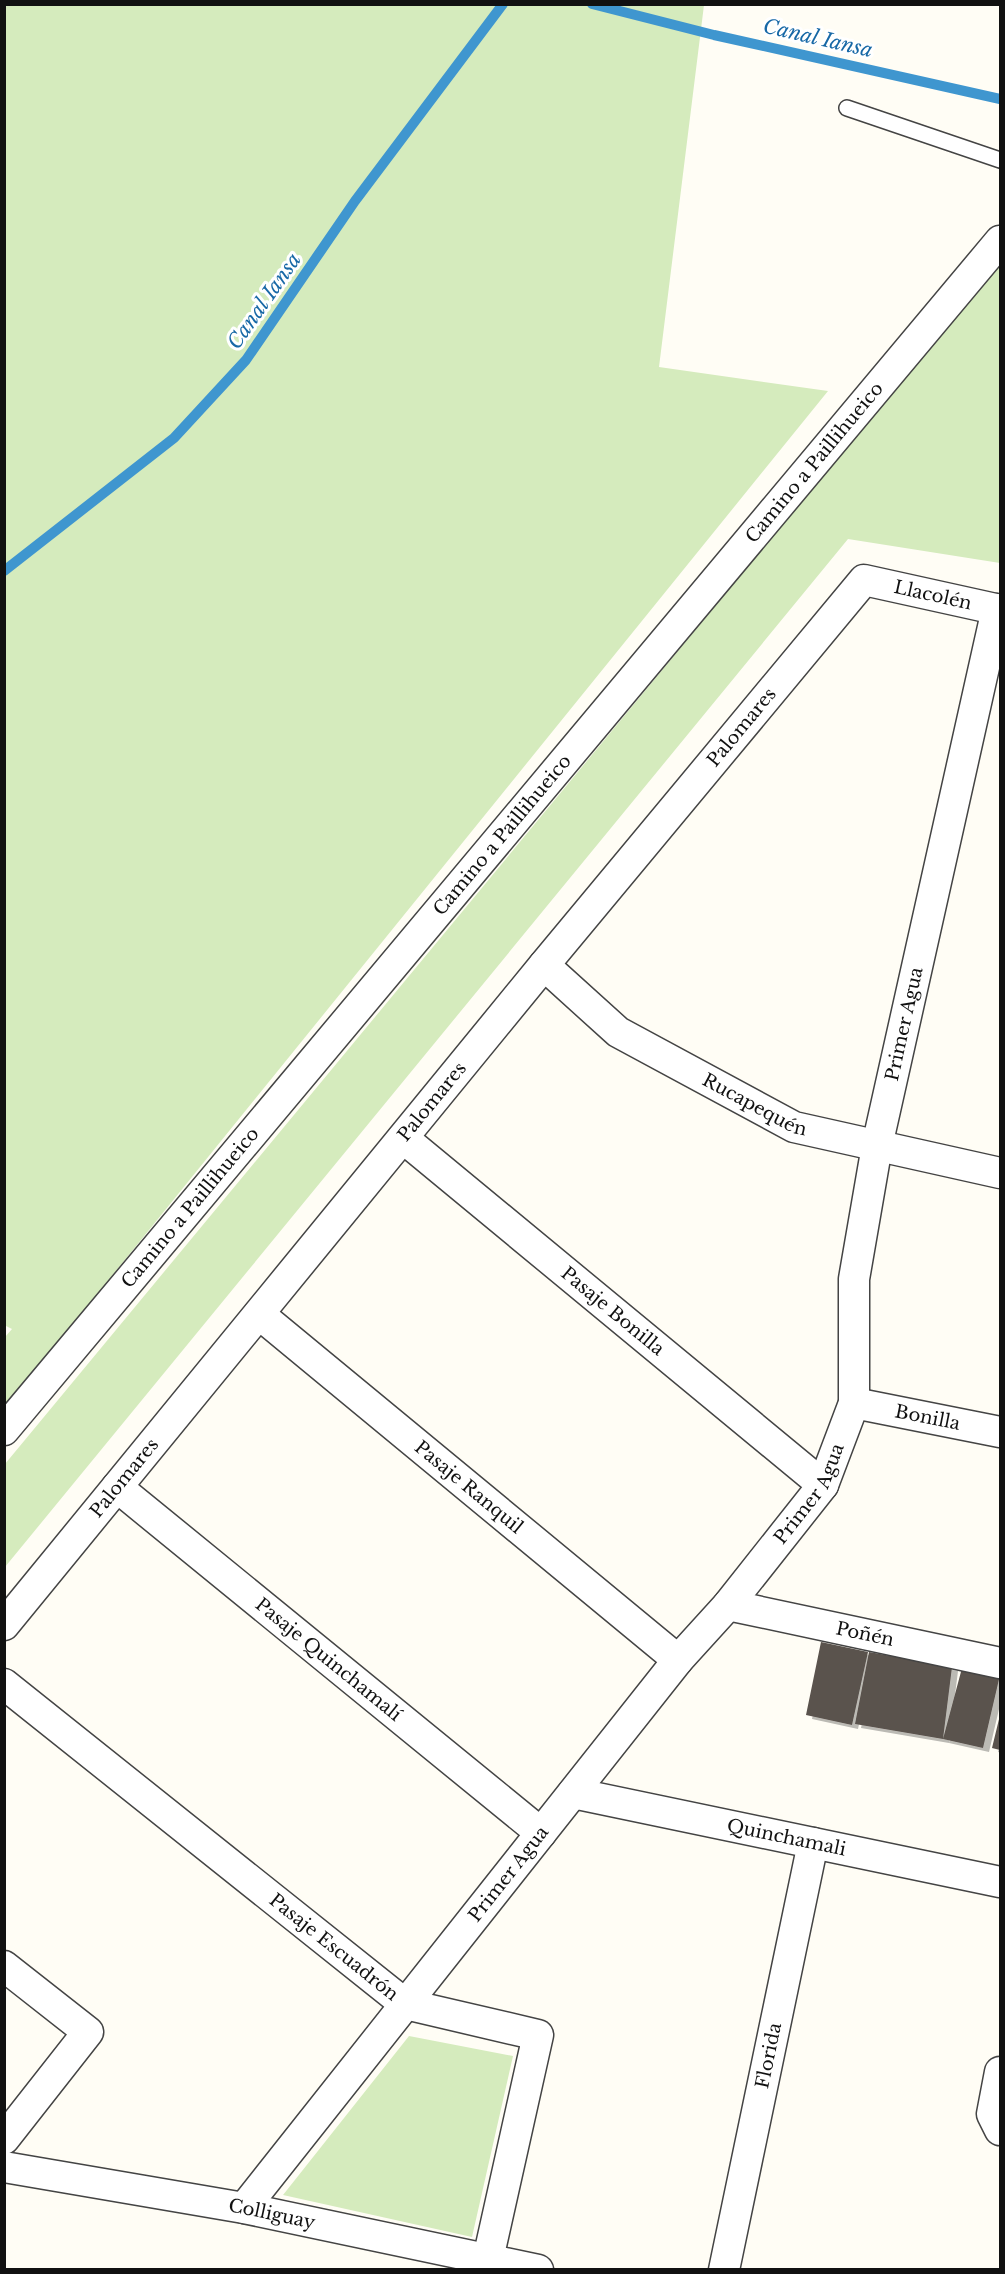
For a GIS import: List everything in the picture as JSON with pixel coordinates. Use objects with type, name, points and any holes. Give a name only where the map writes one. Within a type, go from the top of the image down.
[{"type":"street","name":"Camino a Paillihueico","points":[[4,1430],[1000,241]]},
{"type":"street","name":"Llacolén","points":[[864,580],[999,610]]},
{"type":"street","name":"Palomares","points":[[4,1625],[544,965],[864,580]]},
{"type":"street","name":"Primer Agua","points":[[244,2208],[678,1660],[728,1605],[823,1485],[854,1404],[855,1279],[877,1146],[999,610]]},
{"type":"street","name":"Rucapequén","points":[[544,965],[618,1032],[794,1127],[1000,1173]]},
{"type":"street","name":"Pasaje Bonilla","points":[[402,1138],[823,1485]]},
{"type":"street","name":"Pasaje Ranquil","points":[[259,1314],[678,1660]]},
{"type":"street","name":"Bonilla","points":[[854,1404],[1000,1432]]},
{"type":"street","name":"Pasaje Quinchamalí","points":[[117,1487],[541,1833]]},
{"type":"street","name":"Poñén","points":[[728,1605],[1000,1663]]},
{"type":"street","name":"Pasaje Escuadrón","points":[[4,1684],[405,2004],[538,2035],[488,2259]]},
{"type":"street","name":"Quinchamali","points":[[573,1793],[1000,1882]]},
{"type":"street","name":"Florida","points":[[724,2270],[813,1843]]},
{"type":"street","points":[[4,1966],[88,2032],[4,2139]]},
{"type":"street","points":[[1000,2072],[992,2114],[1000,2130]]},
{"type":"street","name":"Colliguay","points":[[4,2167],[244,2208],[538,2270]]},
{"type":"lane","points":[[847,108],[1000,160]]},
{"type":"green space","points":[[5,5],[704,5],[659,367],[828,391],[5,1408],[5,1337],[12,1329],[4,1325]]},
{"type":"green space","points":[[1000,262],[1000,563],[848,539],[5,1567],[5,1464]]},
{"type":"green space","points":[[409,2036],[513,2056],[472,2237],[283,2195]]},
{"type":"building","points":[[821,1642],[868,1652],[852,1725],[806,1715]]},
{"type":"building","points":[[869,1652],[952,1667],[943,1739],[855,1724]]},
{"type":"building","points":[[962,1668],[1000,1675],[983,1748],[943,1739]]},
{"type":"building","points":[[1000,1715],[1000,1750],[992,1748]]},
{"type":"waterway","name":"Canal Iansa","points":[[4,571],[174,438],[246,360],[355,201],[503,4]]},
{"type":"waterway","name":"Canal Iansa","points":[[592,4],[714,35],[1000,99]]}]
